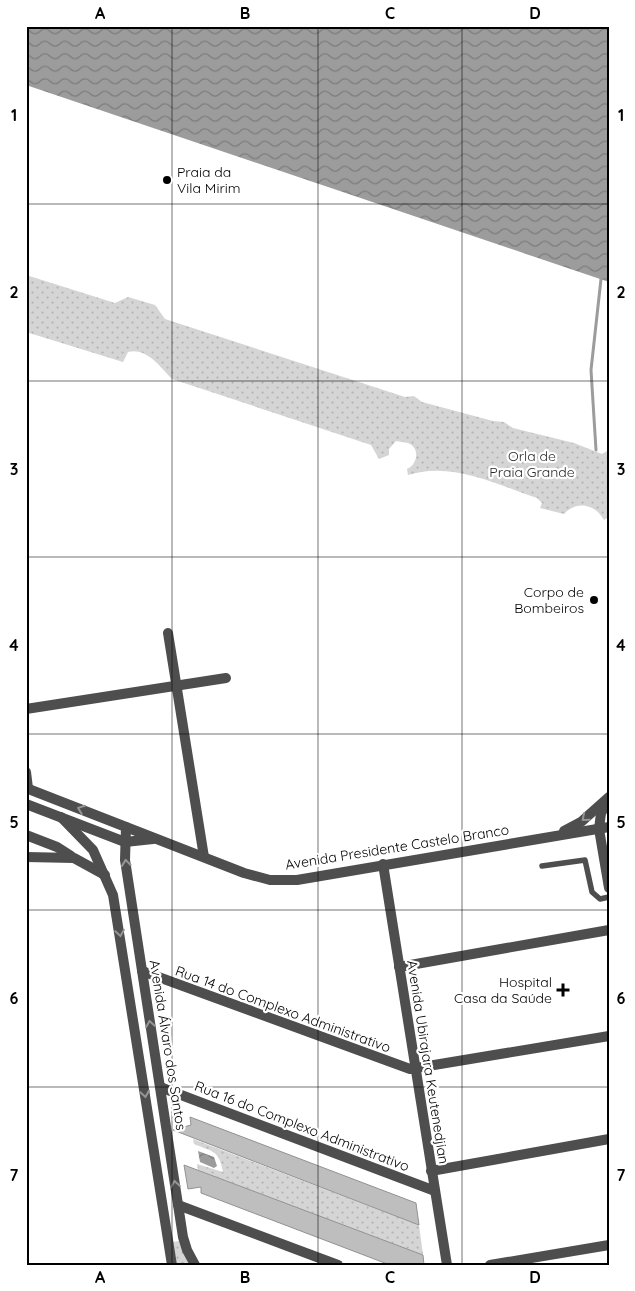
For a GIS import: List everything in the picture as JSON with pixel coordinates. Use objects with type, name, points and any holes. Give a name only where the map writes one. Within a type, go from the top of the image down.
[{"type":"street","points":[[168,633],[204,857]]},
{"type":"street","points":[[26,709],[226,678]]},
{"type":"street","points":[[26,772],[27,788]]},
{"type":"street","name":"Avenida Presidente Castelo Branco","points":[[27,788],[256,877],[285,880],[604,828]]},
{"type":"street","points":[[608,803],[601,813],[609,888]]},
{"type":"street","name":"Avenida Presidente Castelo Branco","points":[[559,834],[581,822],[608,803]]},
{"type":"street","name":"Avenida Presidente Castelo Branco","points":[[26,804],[125,842],[156,839]]},
{"type":"street","points":[[61,818],[93,850],[108,881],[115,904],[172,1265]]},
{"type":"street","name":"Avenida Álvaro dos Santos","points":[[126,826],[125,860],[178,1205],[185,1243],[195,1265]]},
{"type":"street","points":[[26,835],[57,847],[108,881]]},
{"type":"street","points":[[26,857],[74,858]]},
{"type":"street","name":"Avenida Ubirajara Keutenedjian","points":[[383,864],[446,1265]]},
{"type":"street","points":[[399,967],[609,930]]},
{"type":"street","name":"Rua 14 do Complexo Administrativo","points":[[142,971],[402,1068],[415,1068],[609,1036]]},
{"type":"street","name":"Rua 16 do Complexo Administrativo","points":[[160,1087],[435,1191]]},
{"type":"street","points":[[432,1171],[609,1139]]},
{"type":"street","points":[[178,1205],[338,1265]]},
{"type":"street","points":[[490,1265],[609,1245]]},
{"type":"lane","points":[[542,866],[585,860],[592,892],[600,898],[609,897]]},
{"type":"green space","name":"Orla de Praia Grande","points":[[26,275],[115,303],[128,297],[155,305],[165,319],[405,397],[414,396],[422,402],[493,421],[504,422],[513,428],[574,443],[602,454],[609,450],[607,518],[604,520],[596,510],[586,506],[574,507],[564,514],[540,508],[542,503],[537,498],[457,472],[424,471],[408,475],[407,469],[413,464],[416,452],[412,445],[408,443],[396,441],[389,449],[389,455],[379,459],[371,445],[172,379],[147,355],[135,351],[128,352],[123,362],[26,332]]},
{"type":"green space","points":[[193,1139],[419,1225],[423,1255],[198,1170],[197,1164],[223,1172],[217,1156],[194,1144]]},
{"type":"green space","points":[[179,1241],[189,1265],[177,1265],[173,1242]]},
{"type":"water","points":[[26,26],[609,26],[609,282],[26,85]]},
{"type":"water","points":[[198,1151],[214,1157],[217,1166],[214,1168],[200,1162]]},
{"type":"building","points":[[190,1117],[416,1203],[419,1225],[173,1130],[191,1125]]},
{"type":"building","points":[[184,1165],[423,1255],[424,1265],[390,1265],[201,1193],[201,1187],[188,1189]]},
{"type":"waterway","points":[[596,450],[591,370],[601,279]]},
{"type":"place","name":"Praia da Vila Mirim","points":[[167,180]]},
{"type":"place","name":"Corpo de Bombeiros","points":[[594,600]]},
{"type":"place","name":"Hospital Casa da Saúde","points":[[563,990]]}]
